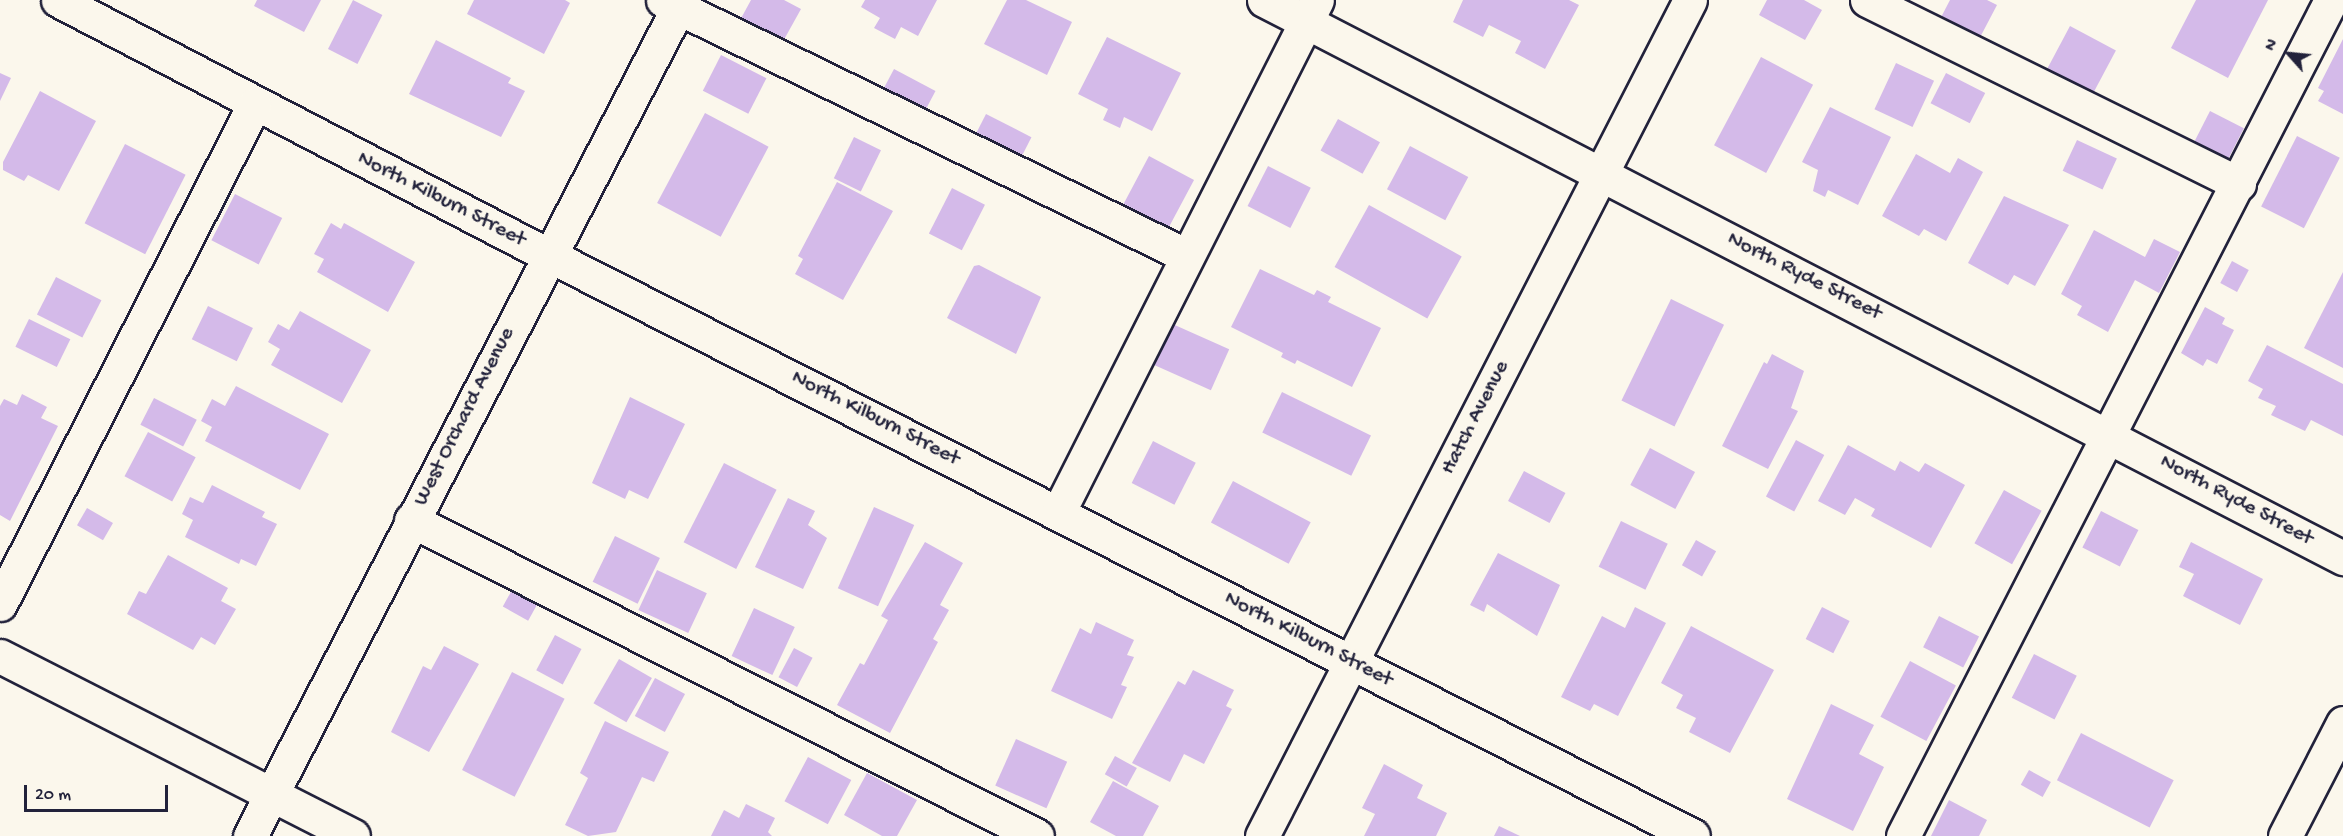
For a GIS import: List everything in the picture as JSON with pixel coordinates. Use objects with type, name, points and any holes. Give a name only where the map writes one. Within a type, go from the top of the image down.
[{"type":"street","name":"North Kilburn Street","points":[[58,0],[254,105],[549,256],[1059,511],[1351,663],[1693,836]]},
{"type":"street","name":"North Ryde Street","points":[[1264,0],[1311,11],[1601,174],[2108,432],[2343,558]]},
{"type":"street","name":"Hatch Avenue","points":[[1262,836],[1690,0]]},
{"type":"street","points":[[1867,0],[2239,184]]},
{"type":"street","points":[[1903,836],[2108,432],[2239,184],[2331,0]]},
{"type":"street","points":[[674,3],[1187,256]]},
{"type":"street","name":"West Orchard Avenue","points":[[250,836],[549,256],[674,3]]},
{"type":"street","points":[[1059,511],[1311,11]]},
{"type":"street","points":[[0,604],[254,105]]},
{"type":"street","points":[[411,520],[1037,836]]},
{"type":"street","points":[[0,656],[353,836]]},
{"type":"street","points":[[2285,836],[2343,723]]},
{"type":"building","points":[[257,0],[321,0],[304,32],[254,6]]},
{"type":"building","points":[[353,0],[382,15],[357,64],[328,49]]},
{"type":"building","points":[[474,0],[565,0],[570,3],[544,54],[467,14]]},
{"type":"building","points":[[751,0],[784,0],[801,9],[781,45],[739,22]]},
{"type":"building","points":[[865,0],[937,0],[918,36],[901,27],[895,39],[874,28],[880,18],[861,7]]},
{"type":"building","points":[[1007,0],[1026,0],[1072,22],[1047,75],[984,44]]},
{"type":"building","points":[[1463,0],[1569,0],[1579,5],[1545,69],[1515,53],[1521,41],[1489,25],[1483,37],[1453,22]]},
{"type":"building","points":[[1767,0],[1804,0],[1822,10],[1805,40],[1759,15]]},
{"type":"building","points":[[1950,0],[1987,0],[1997,5],[1976,45],[1937,25]]},
{"type":"building","points":[[2196,0],[2268,0],[2228,78],[2171,48]]},
{"type":"building","points":[[2070,26],[2116,50],[2087,104],[2041,80]]},
{"type":"building","points":[[1107,37],[1181,73],[1152,131],[1124,117],[1120,128],[1103,120],[1108,109],[1078,94]]},
{"type":"building","points":[[2343,39],[2343,114],[2318,101],[2324,91],[2318,88]]},
{"type":"building","points":[[436,40],[511,78],[508,83],[525,91],[501,137],[409,94]]},
{"type":"building","points":[[721,55],[766,78],[748,114],[703,91]]},
{"type":"building","points":[[1761,57],[1813,85],[1766,173],[1714,145]]},
{"type":"building","points":[[1896,63],[1934,81],[1913,127],[1874,109]]},
{"type":"building","points":[[894,69],[935,91],[920,120],[879,98]]},
{"type":"building","points":[[0,73],[11,78],[0,101]]},
{"type":"building","points":[[1946,73],[1985,93],[1970,123],[1931,103]]},
{"type":"building","points":[[40,91],[96,121],[59,191],[28,175],[24,181],[3,170],[3,162]]},
{"type":"building","points":[[1830,107],[1891,137],[1858,205],[1828,190],[1825,197],[1813,191],[1818,170],[1802,162]]},
{"type":"building","points":[[2210,111],[2244,128],[2222,171],[2188,154]]},
{"type":"building","points":[[705,113],[769,147],[721,237],[657,203]]},
{"type":"building","points":[[986,114],[1031,137],[1016,167],[971,144]]},
{"type":"building","points":[[1338,119],[1380,142],[1363,174],[1321,150]]},
{"type":"building","points":[[2297,136],[2340,158],[2304,228],[2261,206]]},
{"type":"building","points":[[854,137],[881,150],[861,191],[834,178]]},
{"type":"building","points":[[2077,140],[2117,159],[2103,189],[2063,171]]},
{"type":"building","points":[[125,144],[186,175],[145,254],[85,223]]},
{"type":"building","points":[[1410,146],[1468,177],[1445,220],[1387,189]]},
{"type":"building","points":[[1916,154],[1950,173],[1958,158],[1983,172],[1946,241],[1924,229],[1919,236],[1882,216]]},
{"type":"building","points":[[1149,156],[1194,180],[1169,228],[1124,204]]},
{"type":"building","points":[[1268,166],[1311,188],[1290,228],[1248,206]]},
{"type":"building","points":[[837,182],[893,211],[843,300],[795,274],[803,259],[798,256]]},
{"type":"building","points":[[952,188],[985,205],[962,250],[929,233]]},
{"type":"building","points":[[235,194],[282,218],[259,264],[211,240]]},
{"type":"building","points":[[2004,196],[2069,225],[2035,286],[2014,275],[2008,285],[1968,263]]},
{"type":"building","points":[[1369,205],[1462,256],[1427,318],[1335,267]]},
{"type":"building","points":[[331,223],[341,229],[344,223],[415,262],[388,312],[317,272],[324,259],[314,254]]},
{"type":"building","points":[[2094,230],[2145,257],[2154,239],[2180,252],[2159,293],[2135,280],[2108,332],[2077,315],[2082,306],[2061,294]]},
{"type":"building","points":[[2232,261],[2249,270],[2237,292],[2220,283]]},
{"type":"building","points":[[979,265],[1041,297],[1016,354],[947,318],[974,266]]},
{"type":"building","points":[[1260,269],[1314,295],[1317,290],[1331,297],[1328,302],[1381,328],[1352,387],[1297,360],[1295,364],[1281,357],[1283,353],[1231,327]]},
{"type":"building","points":[[2343,272],[2343,368],[2304,348]]},
{"type":"building","points":[[56,277],[101,300],[82,338],[37,314]]},
{"type":"building","points":[[1671,299],[1724,325],[1674,426],[1621,401]]},
{"type":"building","points":[[208,306],[253,328],[237,361],[192,339]]},
{"type":"building","points":[[2205,307],[2225,318],[2222,324],[2234,330],[2217,364],[2207,359],[2203,366],[2181,353]]},
{"type":"building","points":[[300,311],[371,350],[342,403],[271,365],[280,349],[268,342],[278,324],[289,330]]},
{"type":"building","points":[[29,319],[70,339],[57,367],[15,347]]},
{"type":"building","points":[[1168,322],[1229,349],[1211,390],[1150,363]]},
{"type":"building","points":[[2267,345],[2343,384],[2343,436],[2311,420],[2305,431],[2271,415],[2276,406],[2258,398],[2263,389],[2248,381]]},
{"type":"building","points":[[1772,354],[1804,371],[1791,408],[1798,411],[1768,469],[1722,446],[1764,362],[1767,364]]},
{"type":"building","points":[[236,386],[329,434],[300,490],[205,441],[212,427],[201,421],[212,399],[225,406]]},
{"type":"building","points":[[1282,392],[1371,435],[1351,476],[1262,432]]},
{"type":"building","points":[[22,394],[47,407],[41,418],[58,426],[10,521],[0,515],[0,406],[4,399],[17,405]]},
{"type":"building","points":[[630,397],[685,424],[648,499],[629,490],[625,499],[592,483]]},
{"type":"building","points":[[154,398],[197,420],[183,447],[140,425]]},
{"type":"building","points":[[148,432],[196,457],[172,501],[125,476]]},
{"type":"building","points":[[1796,440],[1824,455],[1794,512],[1766,497]]},
{"type":"building","points":[[1153,441],[1196,463],[1174,505],[1132,483]]},
{"type":"building","points":[[1848,445],[1895,471],[1900,461],[1919,472],[1925,463],[1965,485],[1931,548],[1871,516],[1875,509],[1855,498],[1845,515],[1818,501]]},
{"type":"building","points":[[1650,448],[1695,472],[1675,509],[1630,485]]},
{"type":"building","points":[[724,463],[777,490],[736,569],[684,542]]},
{"type":"building","points":[[1524,471],[1565,493],[1550,523],[1508,501]]},
{"type":"building","points":[[1233,481],[1311,522],[1289,564],[1211,522]]},
{"type":"building","points":[[212,485],[265,512],[262,517],[277,524],[256,566],[241,559],[239,564],[185,537],[193,520],[182,514],[190,497],[203,503]]},
{"type":"building","points":[[2004,490],[2042,511],[2012,564],[1974,543]]},
{"type":"building","points":[[788,498],[815,511],[808,525],[827,538],[803,589],[755,567]]},
{"type":"building","points":[[874,507],[914,525],[878,606],[838,588]]},
{"type":"building","points":[[87,508],[113,523],[103,540],[77,525]]},
{"type":"building","points":[[2101,511],[2138,530],[2120,567],[2082,548]]},
{"type":"building","points":[[1621,521],[1668,544],[1645,590],[1599,567]]},
{"type":"building","points":[[615,536],[660,558],[638,604],[593,582]]},
{"type":"building","points":[[1696,540],[1716,551],[1702,577],[1682,565]]},
{"type":"building","points":[[925,542],[963,563],[940,605],[949,610],[933,639],[938,642],[890,733],[837,705],[860,663],[864,665],[888,620],[881,616]]},
{"type":"building","points":[[2191,542],[2263,579],[2240,625],[2183,596],[2194,574],[2179,567]]},
{"type":"building","points":[[1498,553],[1560,585],[1537,636],[1487,604],[1484,612],[1470,605]]},
{"type":"building","points":[[168,555],[228,588],[221,601],[236,609],[215,645],[201,637],[193,650],[127,614],[139,591],[146,594]]},
{"type":"building","points":[[657,570],[707,593],[688,633],[638,610]]},
{"type":"building","points":[[512,590],[537,604],[528,621],[503,607]]},
{"type":"building","points":[[1635,607],[1666,623],[1618,716],[1594,704],[1590,711],[1561,697],[1602,616],[1625,628]]},
{"type":"building","points":[[1822,607],[1850,621],[1833,653],[1806,639]]},
{"type":"building","points":[[754,608],[795,627],[772,675],[732,656]]},
{"type":"building","points":[[1939,616],[1979,636],[1963,668],[1923,647]]},
{"type":"building","points":[[1096,622],[1134,640],[1127,655],[1134,657],[1121,685],[1127,687],[1112,719],[1051,691],[1080,628],[1091,634]]},
{"type":"building","points":[[1691,626],[1774,670],[1730,753],[1689,732],[1696,718],[1676,708],[1683,695],[1661,683]]},
{"type":"building","points":[[555,635],[581,649],[563,684],[536,670]]},
{"type":"building","points":[[444,646],[479,664],[429,752],[391,732],[423,666],[431,670]]},
{"type":"building","points":[[794,648],[813,658],[797,687],[779,677]]},
{"type":"building","points":[[2034,654],[2077,676],[2055,719],[2012,698]]},
{"type":"building","points":[[619,659],[652,678],[626,722],[594,703]]},
{"type":"building","points":[[1910,661],[1956,685],[1926,741],[1880,717]]},
{"type":"building","points":[[1193,670],[1234,690],[1226,706],[1232,709],[1204,764],[1184,754],[1170,782],[1132,763],[1178,681],[1185,685]]},
{"type":"building","points":[[512,672],[565,699],[515,797],[462,770]]},
{"type":"building","points":[[655,678],[685,694],[665,732],[635,716]]},
{"type":"building","points":[[1831,704],[1874,725],[1859,754],[1884,767],[1853,831],[1787,799]]},
{"type":"building","points":[[605,721],[669,752],[654,782],[642,777],[616,832],[588,836],[565,825],[588,778],[580,773]]},
{"type":"building","points":[[2081,733],[2174,780],[2150,827],[2057,780]]},
{"type":"building","points":[[1016,739],[1067,762],[1046,808],[995,786]]},
{"type":"building","points":[[1115,756],[1137,768],[1127,786],[1105,774]]},
{"type":"building","points":[[808,757],[851,780],[828,824],[785,801]]},
{"type":"building","points":[[1384,764],[1423,785],[1417,798],[1447,813],[1436,836],[1364,836],[1375,814],[1362,808]]},
{"type":"building","points":[[2029,770],[2051,782],[2043,797],[2021,785]]},
{"type":"building","points":[[867,773],[917,800],[897,836],[882,836],[844,815]]},
{"type":"building","points":[[1113,781],[1159,806],[1143,836],[1116,836],[1090,822]]},
{"type":"building","points":[[1949,800],[1987,820],[1979,836],[1931,836]]},
{"type":"building","points":[[746,804],[775,818],[768,832],[772,836],[711,836],[724,810],[739,818]]},
{"type":"building","points":[[1499,826],[1520,836],[1494,836]]}]
